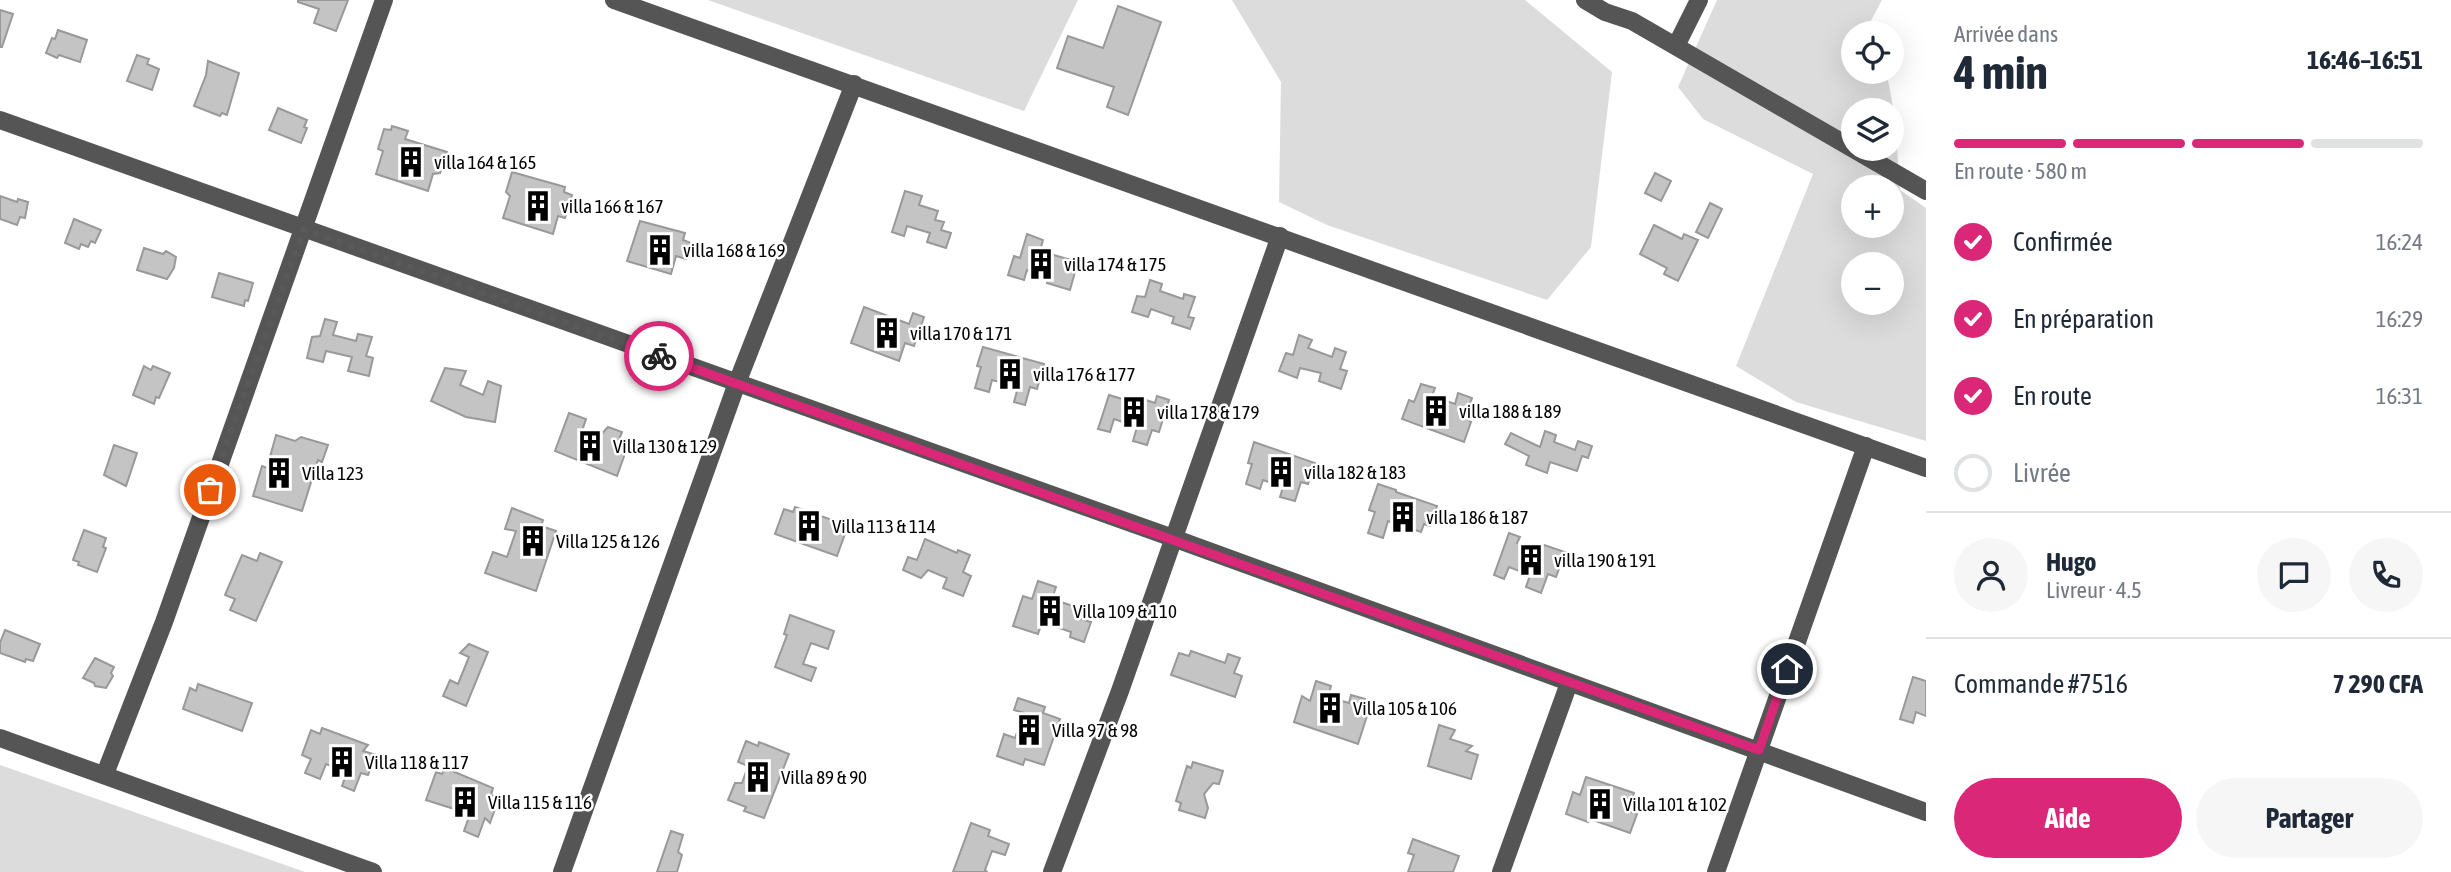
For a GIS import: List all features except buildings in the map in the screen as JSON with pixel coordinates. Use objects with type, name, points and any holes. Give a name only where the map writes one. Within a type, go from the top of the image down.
[{"type":"street","points":[[104,774],[163,622],[384,0]]},
{"type":"street","points":[[614,0],[1926,468]]},
{"type":"street","points":[[1585,0],[1605,12],[1632,21],[1926,191]]},
{"type":"street","points":[[1676,47],[1699,0]]},
{"type":"street","points":[[562,872],[737,383],[854,84]]},
{"type":"street","points":[[0,120],[1173,538],[1926,812]]},
{"type":"street","points":[[1052,872],[1120,691],[1280,236]]},
{"type":"street","points":[[1717,872],[1866,446]]},
{"type":"street","points":[[1501,872],[1569,683]]},
{"type":"street","points":[[0,738],[373,872]]},
{"type":"shaded area","points":[[708,0],[1078,0],[1024,111]]},
{"type":"shaded area","points":[[1232,0],[1525,0],[1612,72],[1591,247],[1547,300],[1327,225],[1279,202],[1281,82]]},
{"type":"shaded area","points":[[1717,0],[1882,0],[1871,21],[1841,21],[1841,84],[1888,84],[1891,98],[1841,98],[1841,161],[1898,161],[1899,175],[1841,175],[1841,238],[1904,238],[1904,193],[1926,208],[1926,441],[1796,402],[1736,366],[1813,174],[1703,119],[1678,87]]},
{"type":"shaded area","points":[[0,765],[305,872],[0,872]]},
{"type":"way so far","points":[[210,490],[304,229],[659,356]]},
{"type":"place","name":"villa 164 & 165","points":[[411,162]]},
{"type":"place","name":"villa 166 & 167","points":[[538,206]]},
{"type":"place","name":"villa 168 & 169","points":[[660,250]]},
{"type":"place","name":"villa 174 & 175","points":[[1041,264]]},
{"type":"place","name":"villa 170 & 171","points":[[887,333]]},
{"type":"place","name":"villa 176 & 177","points":[[1010,374]]},
{"type":"place","name":"villa 188 & 189","points":[[1436,411]]},
{"type":"place","name":"villa 178 & 179","points":[[1134,412]]},
{"type":"place","name":"Villa 130 & 129","points":[[590,446]]},
{"type":"place","name":"villa 182 & 183","points":[[1281,472]]},
{"type":"place","name":"Villa 123","points":[[279,473]]},
{"type":"place","name":"villa 186 & 187","points":[[1403,517]]},
{"type":"place","name":"Villa 113 & 114","points":[[809,526]]},
{"type":"place","name":"Villa 125 & 126","points":[[533,541]]},
{"type":"place","name":"villa 190 & 191","points":[[1531,560]]},
{"type":"place","name":"Villa 109 & 110","points":[[1050,611]]},
{"type":"place","name":"Villa 105 & 106","points":[[1330,708]]},
{"type":"place","name":"Villa 97 & 98","points":[[1029,730]]},
{"type":"place","name":"Villa 118 & 117","points":[[342,762]]},
{"type":"place","name":"Villa 89 & 90","points":[[758,777]]},
{"type":"place","name":"Villa 115 & 116","points":[[465,802]]},
{"type":"place","name":"Villa 101 & 102","points":[[1600,804]]},
{"type":"route","points":[[659,356],[1759,750],[1787,669]]}]
